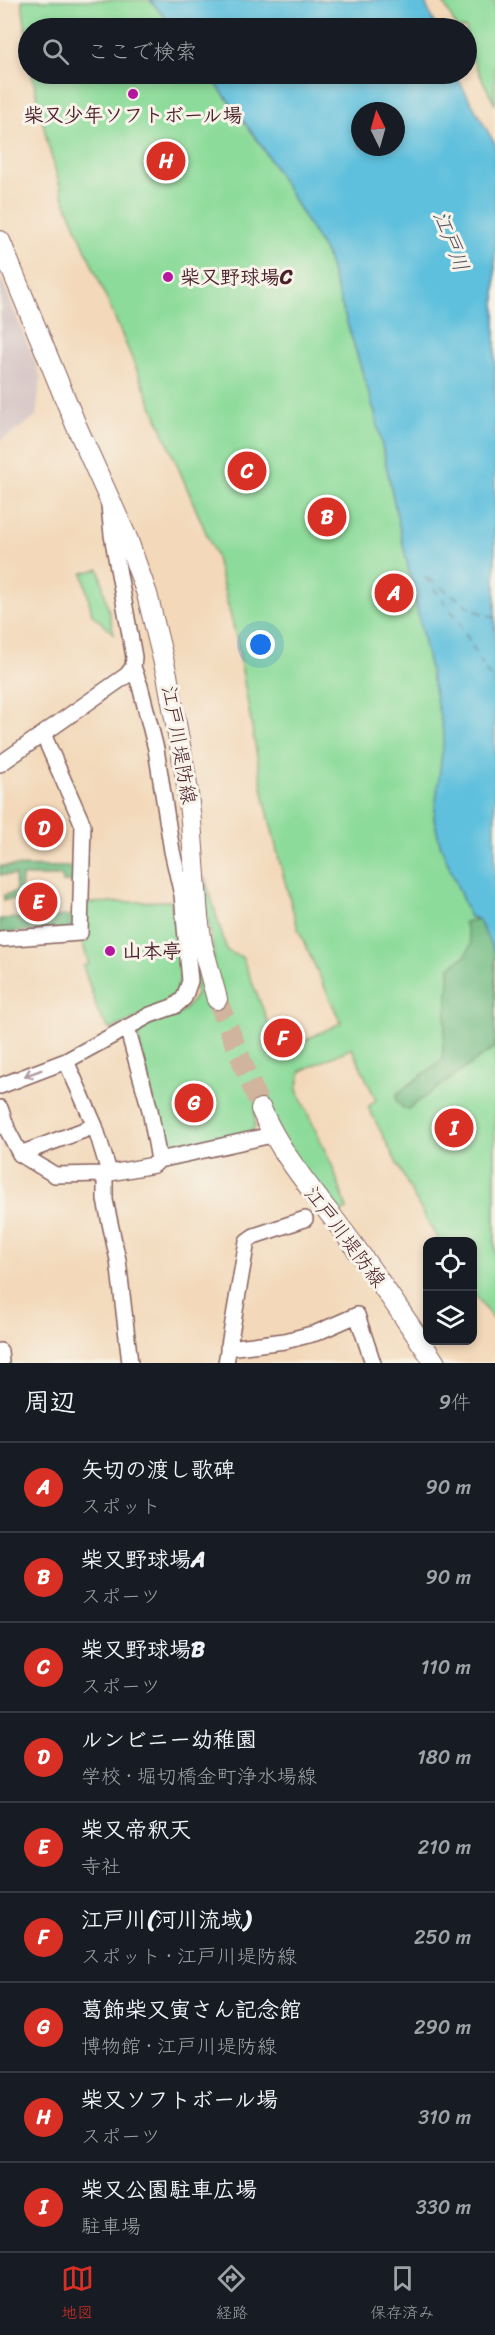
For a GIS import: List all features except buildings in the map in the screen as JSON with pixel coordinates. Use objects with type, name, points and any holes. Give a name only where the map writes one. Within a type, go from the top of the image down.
[{"type":"main road","name":"江戸川堤防線","points":[[0,241],[141,575],[167,675],[186,778],[198,917],[217,999]]},
{"type":"main road","name":"江戸川堤防線","points":[[261,1109],[272,1135],[302,1180],[374,1273],[435,1363]]},
{"type":"street","name":"江戸川堤防線","points":[[0,1086],[66,1061],[151,1014],[175,1006],[184,998],[190,981],[182,895],[172,851],[156,749],[133,667],[134,657],[112,535],[109,499]]},
{"type":"street","points":[[0,764],[127,675],[133,667]]},
{"type":"street","points":[[0,939],[80,933],[83,825],[43,734]]},
{"type":"street","points":[[127,1027],[150,1110],[159,1160]]},
{"type":"street","points":[[66,1061],[95,1126],[107,1173],[105,1200],[118,1260],[130,1363]]},
{"type":"street","points":[[0,1108],[8,1131],[20,1154],[55,1175],[107,1173],[154,1165],[159,1160],[272,1135]]},
{"type":"street","points":[[20,1154],[95,1126]]},
{"type":"street","points":[[305,1219],[254,1236],[247,1241],[240,1277],[238,1305],[227,1356],[316,1333],[357,1315],[373,1363]]},
{"type":"street","points":[[0,1351],[1,1363]]},
{"type":"shaded area","points":[[0,276],[41,377],[36,417],[0,441]]},
{"type":"green space","points":[[22,0],[150,0],[165,18],[24,18]]},
{"type":"green space","points":[[442,0],[495,0],[495,105],[477,68],[477,18],[452,18]]},
{"type":"green space","points":[[34,84],[216,84],[263,148],[326,254],[375,413],[445,736],[434,818],[440,844],[470,917],[478,919],[495,953],[495,1322],[477,1297],[477,1237],[437,1237],[368,1107],[376,1100],[352,1048],[301,1071],[297,1090],[333,1168],[347,1209],[338,1214],[255,1111],[255,1127],[249,1133],[168,1151],[164,1146],[136,1029],[180,1014],[196,995],[197,954],[214,959],[206,905],[205,878],[227,951],[242,957],[280,1052],[341,1023],[298,929],[280,863],[264,797],[237,641],[215,554],[63,196],[48,145]]},
{"type":"green space","points":[[99,569],[114,634],[92,614],[83,573]]},
{"type":"green space","points":[[0,866],[74,867],[74,883],[63,882],[62,876],[22,876],[21,899],[4,900],[4,895],[16,892],[15,875],[0,875]]},
{"type":"green space","points":[[171,901],[182,972],[174,1001],[110,1030],[99,1014],[83,966],[89,964],[82,941],[85,937],[84,903]]},
{"type":"green space","points":[[72,916],[73,928],[0,933],[0,919]]},
{"type":"green space","points":[[478,919],[495,953],[495,1047],[408,1109],[403,1108],[396,1100],[397,1094],[442,1060],[450,967],[466,955],[471,944],[464,922]]},
{"type":"water","points":[[150,0],[424,0],[432,18],[165,18]]},
{"type":"water","name":"江戸川","points":[[216,84],[461,84],[495,144],[495,953],[478,919],[470,917],[440,844],[434,818],[444,736],[375,413],[326,254],[263,148]]},
{"type":"ferry route","points":[[425,577],[456,617],[489,676],[495,682]]},
{"type":"ferry route","points":[[429,579],[476,611],[495,618]]},
{"type":"tunnel","points":[[217,999],[261,1109]]},
{"type":"place","name":"柴又少年ソフトボール場","points":[[133,94]]},
{"type":"place","name":"柴又ソフトボール場","points":[[166,161]]},
{"type":"place","name":"柴又野球場C","points":[[168,277]]},
{"type":"place","name":"柴又野球場B","points":[[247,471]]},
{"type":"place","name":"柴又野球場A","points":[[327,517]]},
{"type":"place","name":"矢切の渡し歌碑","points":[[394,593]]},
{"type":"place","name":"ルンビニー幼稚園","points":[[44,828]]},
{"type":"place","name":"柴又帝釈天","points":[[38,902]]},
{"type":"place","name":"山本亭","points":[[110,951]]},
{"type":"place","name":"江戸川(河川流域)","points":[[283,1038]]},
{"type":"place","name":"葛飾柴又寅さん記念館","points":[[194,1103]]},
{"type":"place","name":"柴又公園駐車広場","points":[[454,1128]]}]
